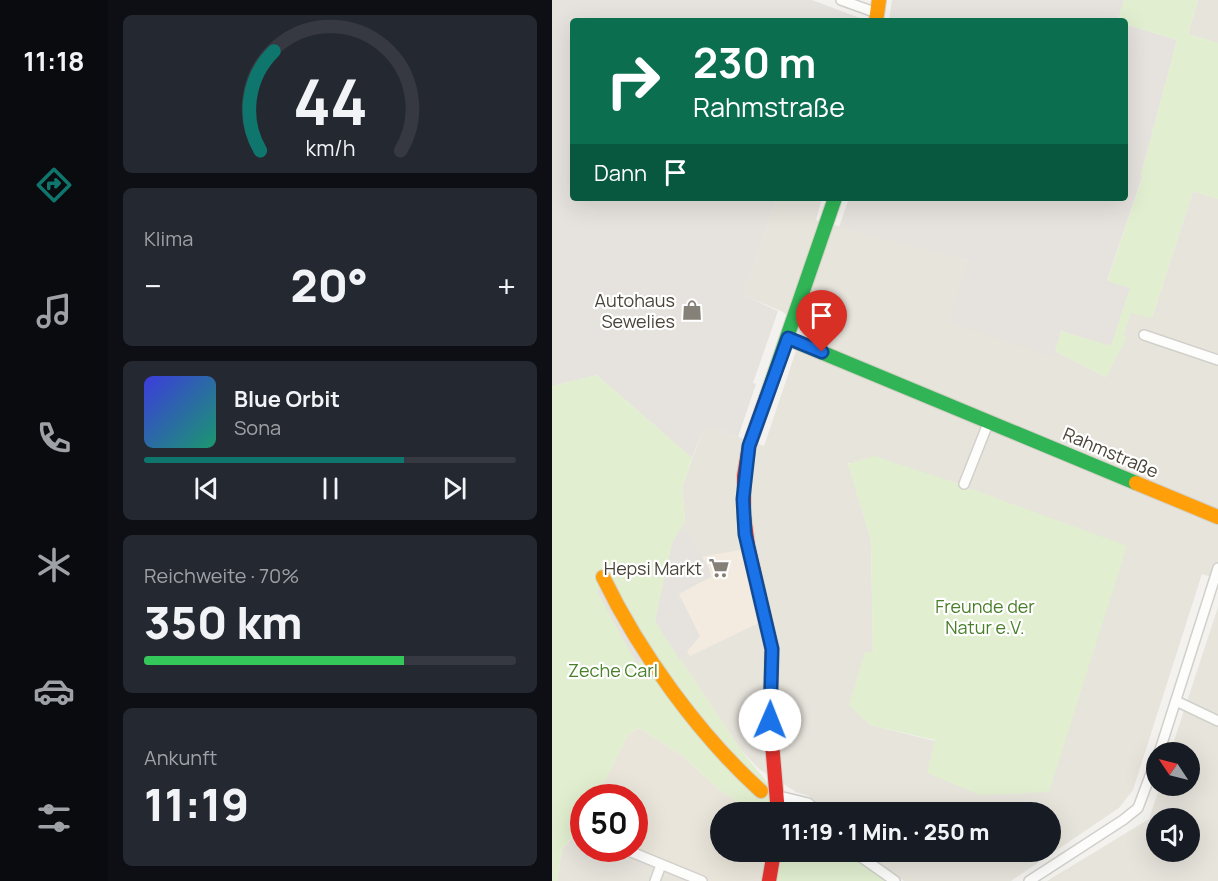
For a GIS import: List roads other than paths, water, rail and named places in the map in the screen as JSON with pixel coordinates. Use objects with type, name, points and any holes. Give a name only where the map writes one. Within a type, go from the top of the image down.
[{"type":"street","points":[[841,0],[877,12]]},
{"type":"street","points":[[779,802],[770,720],[772,649],[745,534],[743,499],[749,446],[834,201]]},
{"type":"street","points":[[1143,335],[1218,360]]},
{"type":"street","name":"Rahmstraße","points":[[788,338],[1218,517]]},
{"type":"street","points":[[964,484],[989,422]]},
{"type":"street","points":[[1163,742],[1218,568]]},
{"type":"street","points":[[603,577],[636,641],[656,670],[729,758],[761,791]]},
{"type":"street","points":[[1176,701],[1218,721]]},
{"type":"street","points":[[1029,881],[1124,820],[1138,808],[1146,787]]},
{"type":"street","points":[[779,796],[808,802]]},
{"type":"street","points":[[648,859],[702,881]]},
{"type":"street","points":[[769,881],[772,862]]},
{"type":"street","points":[[868,862],[895,881]]},
{"type":"street","points":[[655,881],[661,865]]},
{"type":"place","name":"Autohaus Sewelies","points":[[692,310]]},
{"type":"place","name":"Hepsi Markt","points":[[719,568]]},
{"type":"park label","name":"Freunde der Natur e.V.","points":[[985,616]]},
{"type":"park label","name":"Zeche Carl","points":[[613,670]]}]
